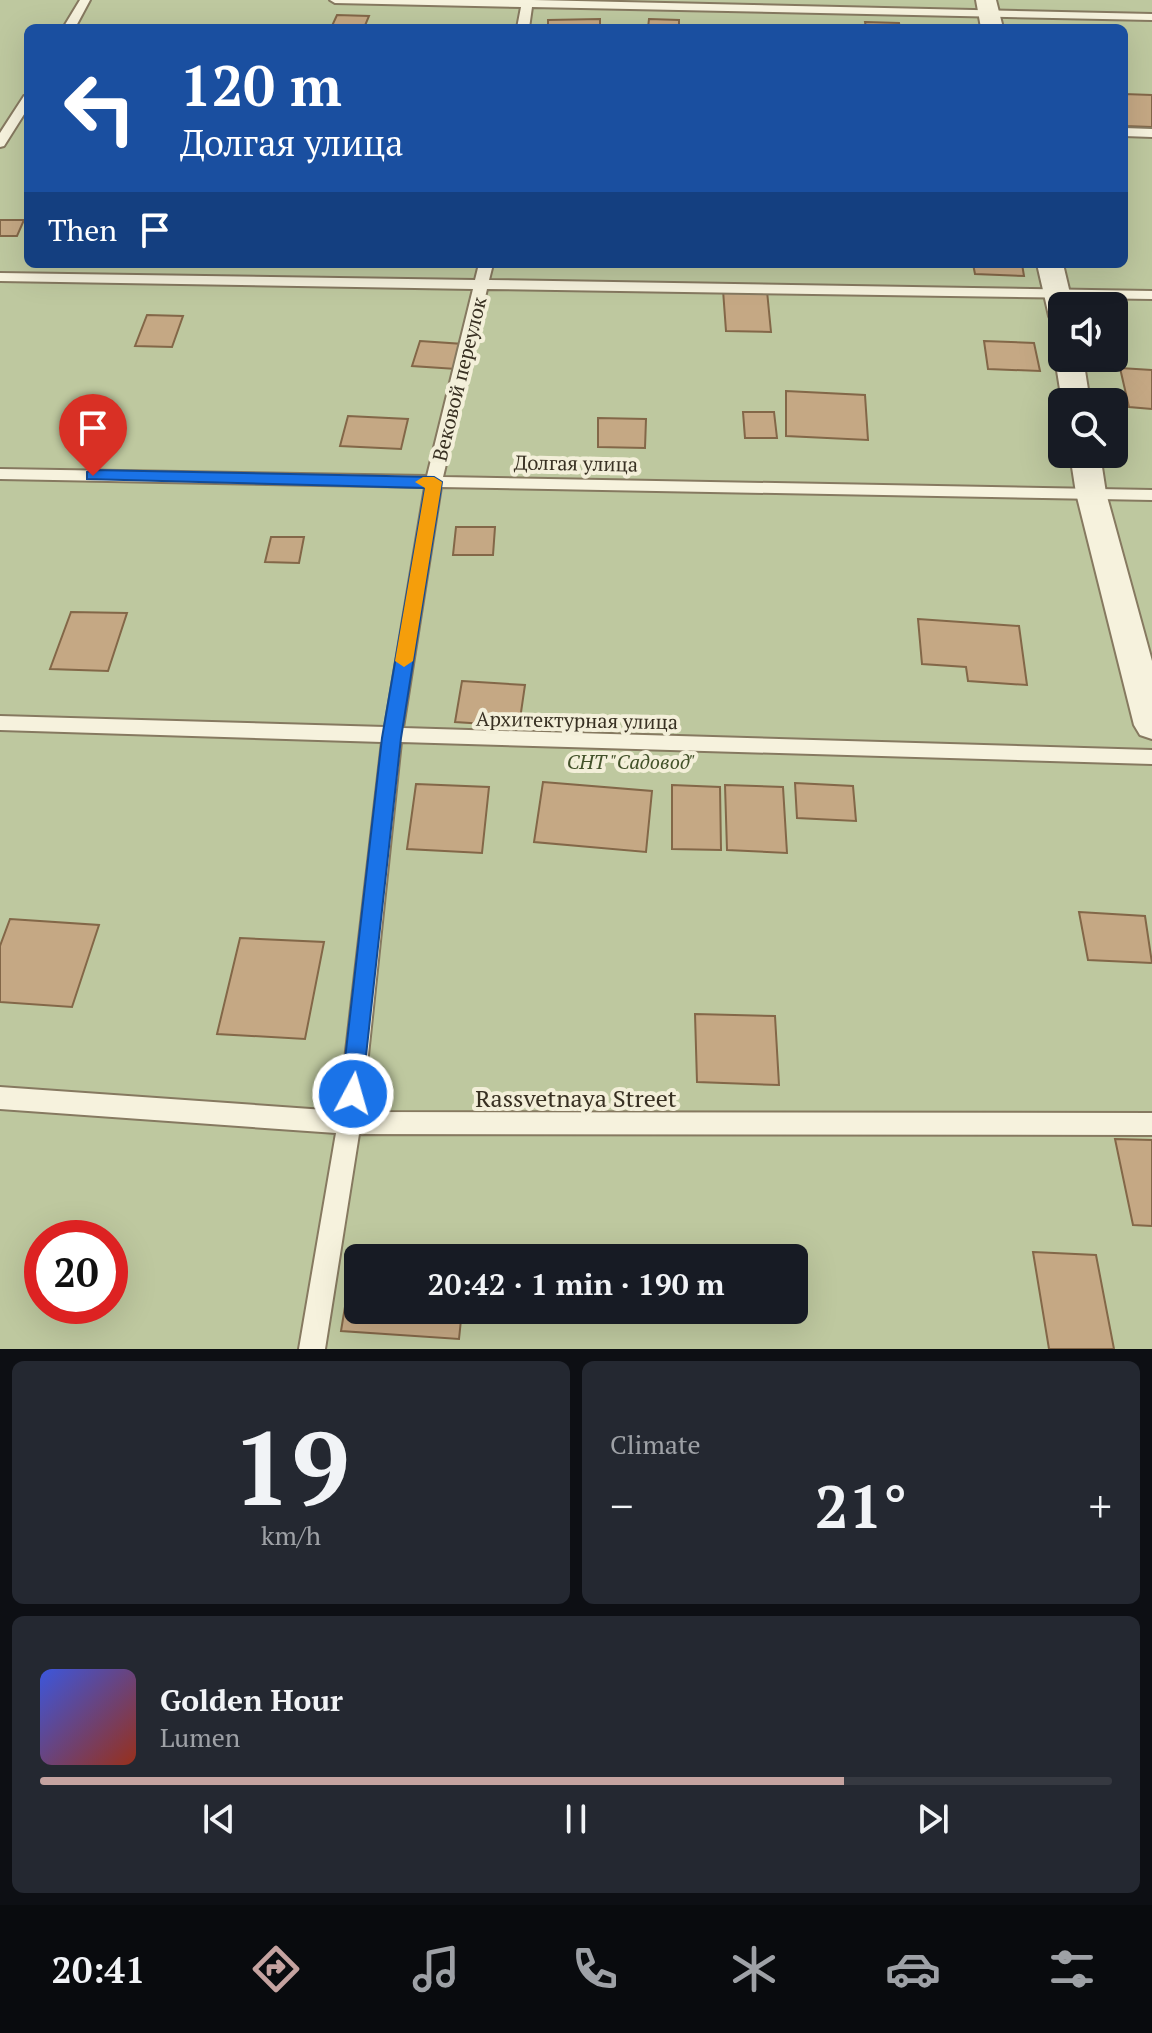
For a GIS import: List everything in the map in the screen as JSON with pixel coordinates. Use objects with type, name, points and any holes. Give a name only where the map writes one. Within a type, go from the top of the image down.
[{"type":"street","points":[[1051,268],[1057,292]]},
{"type":"street","points":[[1087,468],[1152,725]]},
{"type":"lane","points":[[71,24],[85,0]]},
{"type":"lane","points":[[335,0],[1152,17]]},
{"type":"lane","points":[[524,24],[527,2]]},
{"type":"lane","points":[[0,114],[24,115]]},
{"type":"lane","points":[[0,143],[24,115]]},
{"type":"lane","points":[[1128,132],[1152,133]]},
{"type":"lane","name":"Вековой переулок","points":[[312,1349],[349,1123],[392,738],[434,482],[485,268]]},
{"type":"lane","points":[[0,277],[482,286],[1048,304]]},
{"type":"lane","points":[[1128,297],[1152,295]]},
{"type":"lane","name":"Долгая улица","points":[[0,474],[1152,495]]},
{"type":"lane","name":"Архитектурная улица","points":[[0,723],[392,738],[1152,757]]},
{"type":"lane","name":"Rassvetnaya Street","points":[[0,1098],[349,1123],[1152,1124]]},
{"type":"green space","name":"СНТ \"Садовод\"","points":[[0,0],[1152,0],[1152,1349],[0,1349]]},
{"type":"building","points":[[337,15],[369,16],[366,24],[333,24]]},
{"type":"building","points":[[600,19],[600,24],[548,24],[548,20]]},
{"type":"building","points":[[649,19],[679,20],[679,24],[648,24]]},
{"type":"building","points":[[865,22],[899,24],[865,24]]},
{"type":"building","points":[[1128,94],[1152,95],[1152,127],[1128,126]]},
{"type":"building","points":[[0,220],[24,220],[17,236],[0,236]]},
{"type":"building","points":[[974,268],[1023,268],[1024,276],[975,274]]},
{"type":"building","points":[[723,290],[767,291],[771,332],[726,331]]},
{"type":"building","points":[[147,315],[183,316],[172,347],[135,346]]},
{"type":"building","points":[[420,341],[463,344],[456,369],[412,366]]},
{"type":"building","points":[[984,341],[1034,343],[1040,371],[988,369]]},
{"type":"building","points":[[1128,368],[1152,370],[1152,409],[1129,407],[1128,388],[1125,388],[1121,372],[1128,372]]},
{"type":"building","points":[[786,391],[865,395],[868,440],[786,436]]},
{"type":"building","points":[[743,412],[774,412],[777,438],[745,438]]},
{"type":"building","points":[[348,416],[408,419],[401,449],[340,446]]},
{"type":"building","points":[[598,418],[646,419],[645,448],[598,447]]},
{"type":"building","points":[[456,527],[495,527],[493,555],[453,555]]},
{"type":"building","points":[[271,537],[304,537],[299,563],[265,562]]},
{"type":"building","points":[[71,612],[127,613],[108,671],[50,669]]},
{"type":"building","points":[[918,619],[1019,626],[1027,685],[968,681],[966,667],[922,664]]},
{"type":"building","points":[[462,681],[525,685],[519,726],[455,722]]},
{"type":"building","points":[[543,782],[652,791],[646,852],[534,842]]},
{"type":"building","points":[[795,783],[853,786],[856,821],[797,818]]},
{"type":"building","points":[[416,784],[489,787],[482,853],[407,849]]},
{"type":"building","points":[[672,785],[720,787],[721,850],[672,849]]},
{"type":"building","points":[[725,785],[783,787],[787,853],[727,850]]},
{"type":"building","points":[[1079,912],[1145,916],[1152,963],[1088,960]]},
{"type":"building","points":[[10,919],[99,925],[72,1007],[0,1002],[0,946]]},
{"type":"building","points":[[240,938],[324,942],[305,1039],[217,1034]]},
{"type":"building","points":[[695,1014],[775,1016],[779,1085],[697,1082]]},
{"type":"building","points":[[1115,1139],[1152,1140],[1152,1226],[1133,1225]]},
{"type":"building","points":[[1033,1252],[1096,1255],[1114,1349],[1049,1349]]},
{"type":"building","points":[[344,1313],[344,1324],[461,1324],[459,1339],[341,1331]]},
{"type":"slow traffic","points":[[404,661],[434,482],[423,482]]},
{"type":"route","points":[[93,476],[434,482],[392,738],[353,1094]]}]
